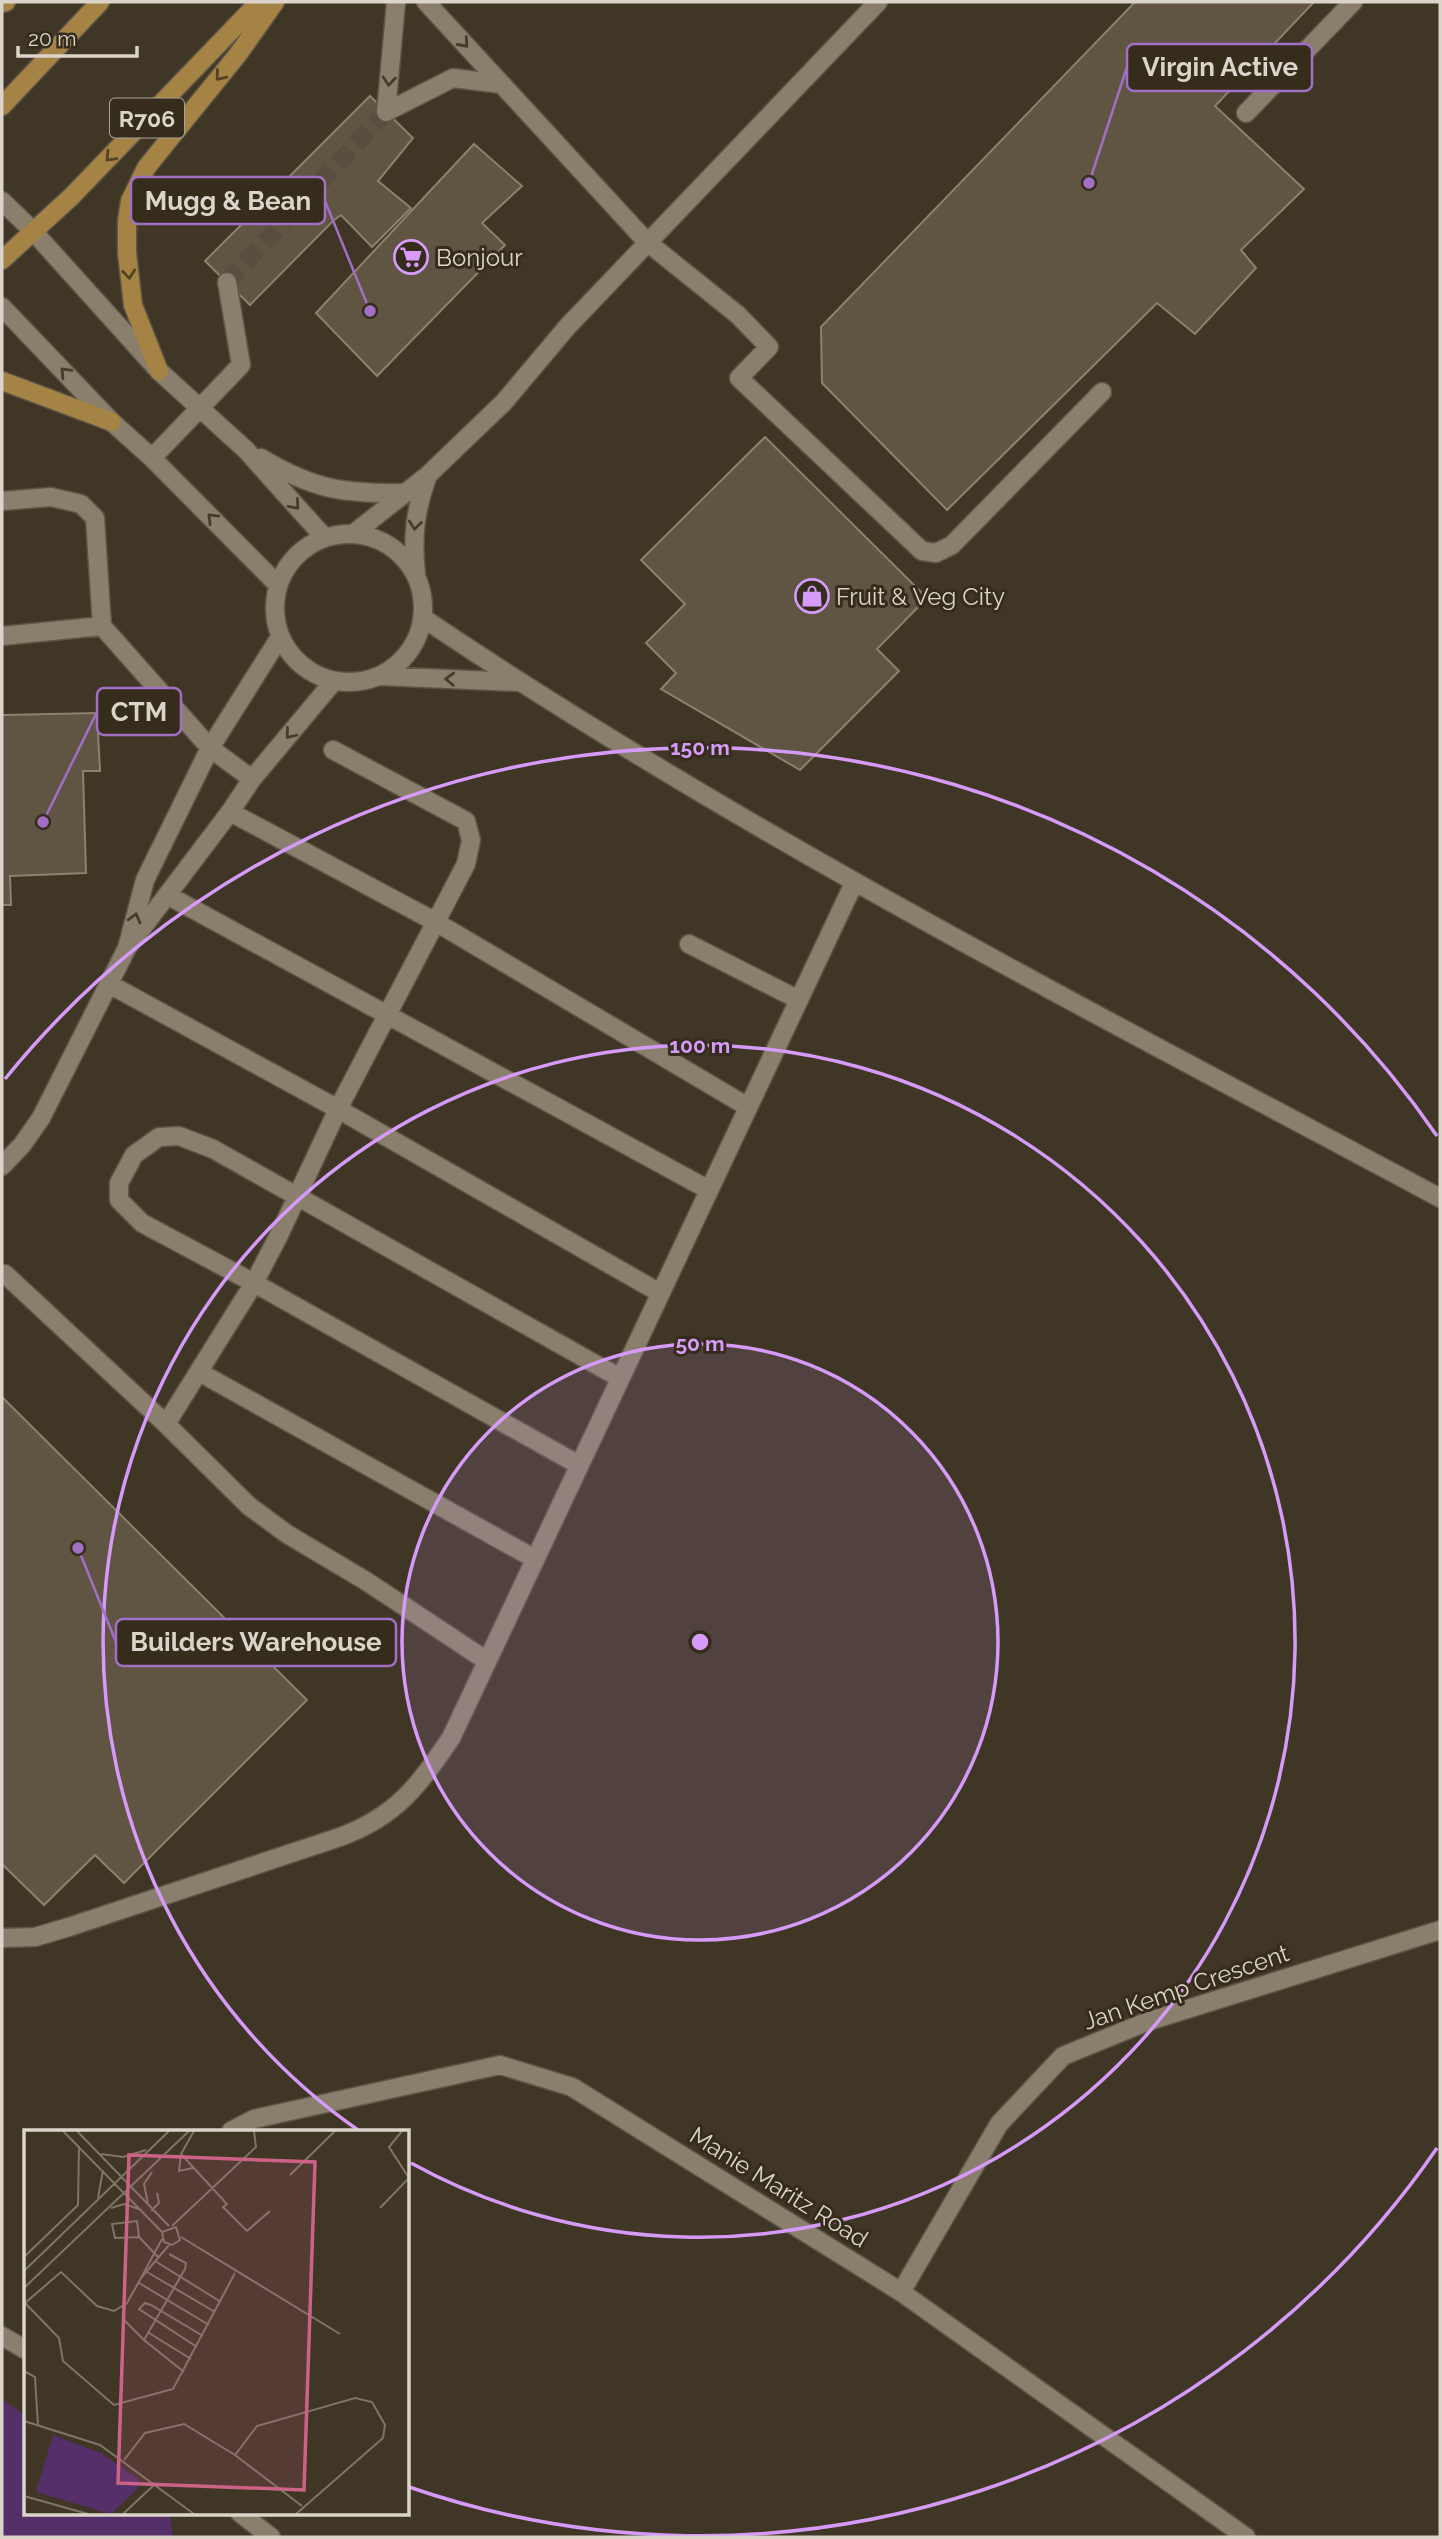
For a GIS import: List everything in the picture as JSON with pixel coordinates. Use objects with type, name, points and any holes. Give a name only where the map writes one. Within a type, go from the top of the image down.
[{"type":"main road","points":[[2,106],[100,2]]},
{"type":"main road","name":"R706","points":[[2,260],[71,197],[259,2]]},
{"type":"main road","points":[[159,371],[133,305],[127,254],[130,201],[146,168],[239,53],[275,2]]},
{"type":"main road","points":[[2,381],[112,422]]},
{"type":"street","points":[[396,2],[386,112],[453,78],[501,85]]},
{"type":"street","points":[[426,2],[647,242],[738,315],[769,347],[739,377],[922,551],[944,551],[952,545],[1102,392]]},
{"type":"street","points":[[354,534],[428,475],[504,402],[568,326],[878,2]]},
{"type":"street","points":[[1246,113],[1353,2]]},
{"type":"street","points":[[2,201],[33,230],[159,371],[246,450],[324,537]]},
{"type":"street","points":[[152,458],[241,365],[227,282]]},
{"type":"street","points":[[2,307],[112,422],[152,458],[278,584]]},
{"type":"street","points":[[246,450],[278,468],[327,489],[367,494],[406,493]]},
{"type":"street","points":[[380,676],[400,662],[416,642],[423,618],[413,544],[415,518],[428,475]]},
{"type":"street","points":[[2,501],[51,497],[82,504],[95,518],[102,626],[209,748],[252,779]]},
{"type":"street","points":[[416,576],[401,555],[379,540],[354,534],[324,537],[296,556],[278,584],[274,611],[280,637],[292,657],[311,673],[334,681],[357,682],[380,676],[518,682]]},
{"type":"street","points":[[423,618],[518,682],[854,883],[1440,1198]]},
{"type":"street","points":[[2,636],[102,626]]},
{"type":"street","points":[[127,948],[145,880],[209,748],[280,637]]},
{"type":"street","points":[[2,1166],[22,1145],[41,1118],[127,948],[252,779],[334,681]]},
{"type":"street","points":[[166,1424],[254,1283],[386,1014],[466,864],[471,840],[466,821],[333,750]]},
{"type":"street","points":[[230,812],[434,921],[748,1107]]},
{"type":"street","points":[[2,1938],[35,1937],[69,1927],[365,1828],[406,1799],[451,1738],[854,883]]},
{"type":"street","points":[[167,895],[709,1190]]},
{"type":"street","points":[[689,944],[799,1000]]},
{"type":"street","points":[[109,984],[338,1109],[660,1293]]},
{"type":"street","points":[[579,1465],[142,1223],[119,1200],[119,1183],[134,1155],[159,1137],[179,1136],[212,1149],[620,1378]]},
{"type":"street","points":[[5,1274],[166,1424],[249,1506],[288,1534],[366,1581],[487,1661]]},
{"type":"street","points":[[199,1372],[535,1559]]},
{"type":"street","name":"Jan Kemp Crescent","points":[[901,2292],[999,2124],[1063,2056],[1146,2022],[1440,1930]]},
{"type":"street","name":"Manie Maritz Road","points":[[233,2130],[254,2119],[500,2065],[572,2087],[901,2292],[1246,2537]]},
{"type":"street","points":[[2,2336],[24,2349]]},
{"type":"street","points":[[241,2514],[271,2537]]},
{"type":"shaded area","points":[[2,2399],[24,2415],[24,2514],[169,2514],[173,2537],[2,2537]]},
{"type":"building","points":[[1135,2],[1314,2],[1215,106],[1304,189],[1241,250],[1256,268],[1195,334],[1157,303],[947,510],[822,383],[821,327]]},
{"type":"building","points":[[370,96],[413,138],[378,181],[411,208],[372,247],[341,215],[250,305],[205,261]]},
{"type":"building","points":[[474,144],[522,186],[482,223],[505,245],[377,376],[316,313]]},
{"type":"building","points":[[765,437],[927,598],[877,649],[899,671],[800,770],[661,689],[676,673],[646,643],[685,604],[641,560]]},
{"type":"building","points":[[97,713],[100,771],[83,771],[86,873],[10,876],[11,905],[2,905],[2,715]]},
{"type":"building","points":[[2,1397],[307,1700],[124,1883],[95,1855],[44,1905],[2,1864]]},
{"type":"tunnel","points":[[227,282],[386,112]]},
{"type":"place","name":"Virgin Active","points":[[1089,183]]},
{"type":"place","name":"Bonjour","points":[[411,257]]},
{"type":"place","name":"Mugg & Bean","points":[[370,311]]},
{"type":"place","name":"Fruit & Veg City","points":[[812,596]]},
{"type":"place","name":"CTM","points":[[43,822]]},
{"type":"place","name":"Builders Warehouse","points":[[78,1548]]}]
